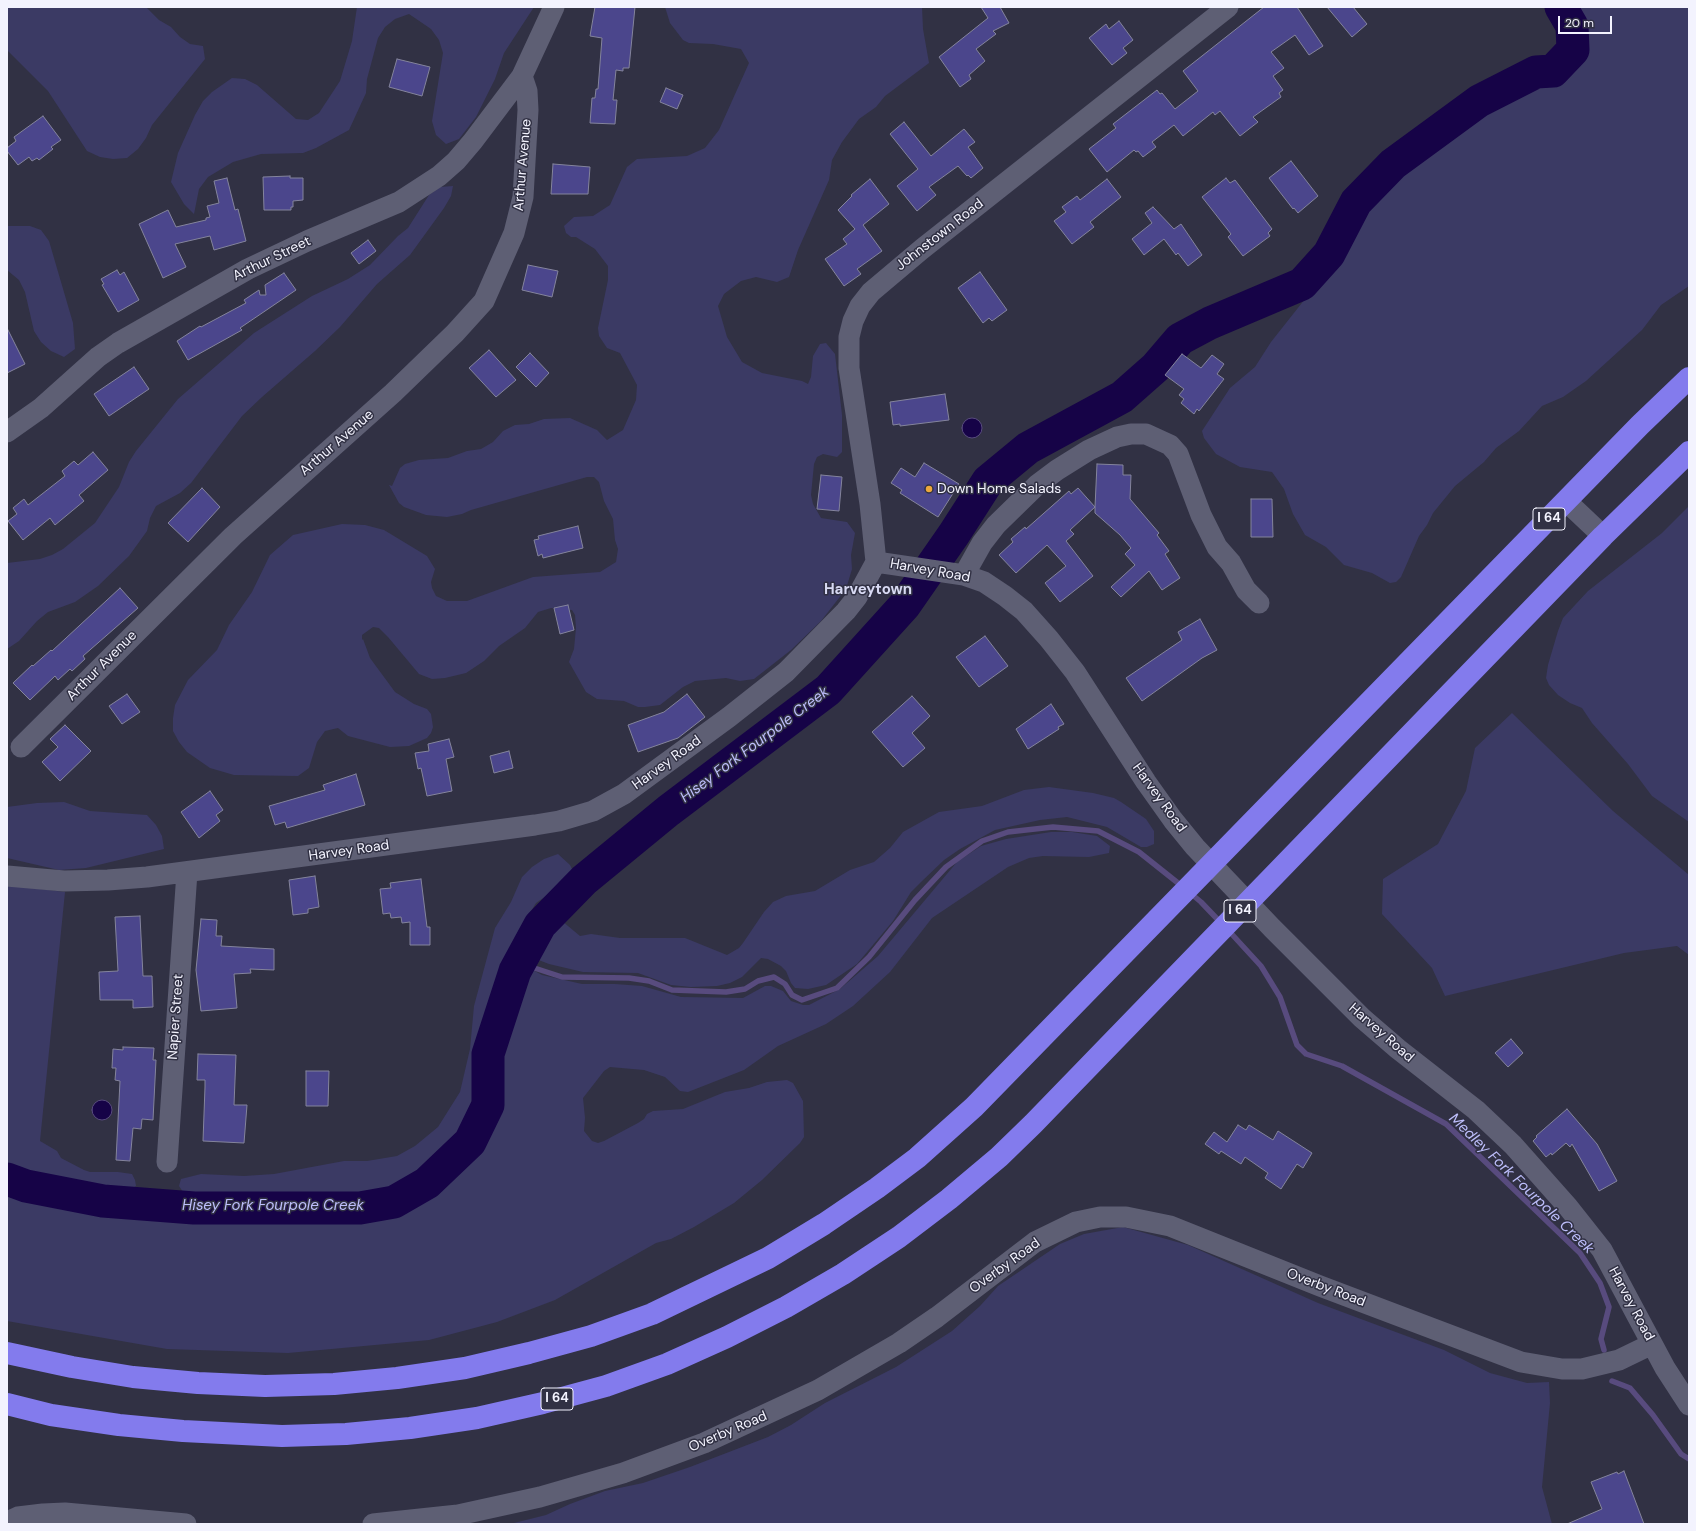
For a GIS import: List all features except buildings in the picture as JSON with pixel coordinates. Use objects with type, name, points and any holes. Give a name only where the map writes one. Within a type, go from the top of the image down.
[{"type":"highway","name":"I 64","points":[[7,1353],[72,1368],[133,1377],[198,1383],[265,1386],[334,1384],[397,1378],[465,1368],[529,1353],[591,1336],[652,1314],[768,1258],[824,1224],[877,1188],[949,1130],[994,1086],[1640,425],[1689,378]]},
{"type":"highway","name":"I 64","points":[[7,1404],[51,1415],[119,1425],[183,1432],[282,1436],[346,1434],[410,1428],[478,1418],[543,1403],[606,1386],[667,1364],[727,1338],[786,1307],[842,1274],[899,1237],[955,1194],[999,1157],[1033,1124],[1603,536],[1689,452]]},
{"type":"street","name":"Arthur Street","points":[[7,432],[41,408],[98,357],[118,343],[248,269],[307,241],[399,202],[433,181],[456,161],[522,76],[554,7]]},
{"type":"street","name":"Johnstown Road","points":[[876,562],[870,504],[849,368],[849,337],[853,321],[860,306],[871,292],[916,254],[1228,7]]},
{"type":"street","name":"Arthur Avenue","points":[[22,747],[232,536],[393,393],[455,333],[484,301],[498,273],[514,232],[523,197],[528,110],[526,91],[522,76]]},
{"type":"street","points":[[957,573],[996,525],[1037,485],[1057,470],[1089,450],[1117,437],[1131,434],[1146,434],[1170,445],[1178,454],[1201,515],[1217,547],[1231,563],[1246,590],[1259,603]]},
{"type":"street","points":[[1566,501],[1603,536]]},
{"type":"street","name":"Harvey Road","points":[[7,876],[64,881],[100,880],[187,872],[535,825],[559,821],[593,811],[636,786],[753,699],[786,672],[846,611],[857,597],[876,562],[957,573],[984,582],[1006,596],[1024,611],[1049,639],[1074,672],[1172,820],[1195,847],[1266,922],[1362,1018],[1398,1049],[1476,1110],[1513,1145],[1568,1206],[1602,1250],[1675,1385],[1689,1405]]},
{"type":"street","name":"Napier Street","points":[[167,1162],[187,872]]},
{"type":"street","name":"Overby Road","points":[[373,1524],[458,1515],[540,1497],[623,1472],[704,1443],[818,1390],[899,1343],[937,1317],[1035,1242],[1076,1222],[1100,1217],[1126,1217],[1170,1226],[1320,1286],[1522,1362],[1562,1368],[1582,1369],[1619,1360],[1652,1344]]},
{"type":"street","points":[[7,1522],[24,1516],[65,1513],[186,1524]]},
{"type":"shaded area","points":[[7,7],[146,7],[159,20],[171,27],[180,37],[190,44],[203,46],[205,59],[152,125],[146,138],[138,149],[127,158],[113,159],[100,157],[87,151],[48,91],[7,50]]},
{"type":"shaded area","points":[[357,7],[534,7],[504,53],[495,79],[476,117],[459,139],[446,144],[436,135],[432,121],[443,53],[439,40],[431,29],[409,14],[395,19],[385,27],[378,38],[367,79],[366,93],[349,130],[316,148],[303,153],[261,154],[233,162],[208,177],[199,189],[194,214],[184,204],[171,182],[178,153],[203,101],[212,92],[232,78],[245,79],[257,85],[296,119],[308,120],[319,113],[340,81],[352,41]]},
{"type":"shaded area","points":[[665,7],[922,7],[923,29],[929,63],[885,96],[876,107],[859,119],[842,142],[832,160],[829,180],[798,250],[789,277],[777,282],[756,277],[741,281],[724,294],[718,306],[727,337],[742,362],[762,373],[802,381],[808,384],[811,377],[813,356],[820,344],[826,343],[835,354],[842,415],[842,452],[837,457],[823,454],[817,457],[814,464],[811,495],[813,504],[821,518],[847,522],[855,533],[851,555],[852,569],[846,589],[821,621],[791,650],[754,679],[740,681],[726,678],[695,681],[683,687],[660,705],[645,707],[638,707],[624,701],[597,699],[586,692],[569,662],[574,649],[576,628],[575,615],[572,610],[551,608],[538,612],[525,628],[499,646],[484,661],[466,673],[445,678],[432,679],[419,674],[388,637],[379,628],[373,627],[362,635],[362,640],[363,639],[370,658],[395,692],[414,704],[427,709],[431,714],[433,727],[427,738],[409,746],[390,747],[348,736],[338,728],[325,731],[317,742],[309,768],[298,776],[234,775],[210,768],[187,752],[179,742],[173,731],[175,705],[188,680],[217,650],[229,625],[252,592],[270,555],[293,535],[342,524],[365,525],[384,530],[427,556],[435,569],[431,582],[432,588],[436,596],[447,601],[467,601],[533,577],[600,572],[616,562],[618,549],[615,540],[613,519],[604,501],[599,482],[594,477],[587,477],[471,510],[462,514],[447,517],[426,515],[404,507],[399,503],[389,485],[392,486],[400,468],[405,464],[419,460],[448,458],[467,451],[481,449],[493,442],[503,431],[515,425],[529,424],[544,419],[570,418],[597,430],[607,440],[623,430],[636,400],[637,385],[620,353],[607,348],[599,336],[598,328],[608,280],[608,266],[595,249],[576,237],[571,237],[566,233],[564,226],[574,217],[593,216],[610,205],[627,167],[637,159],[687,156],[705,148],[719,130],[749,63],[741,49],[713,44],[689,43],[683,40],[670,23]]},
{"type":"shaded area","points":[[1576,7],[1689,7],[1689,286],[1661,305],[1642,330],[1586,381],[1563,397],[1542,406],[1519,431],[1496,448],[1484,462],[1455,486],[1433,513],[1419,536],[1401,577],[1396,582],[1390,583],[1372,573],[1344,565],[1326,547],[1305,535],[1293,514],[1284,489],[1272,472],[1240,467],[1216,454],[1204,438],[1202,431],[1230,388],[1255,367],[1271,342],[1305,299],[1327,279],[1334,259],[1352,228],[1394,171],[1464,122],[1529,82],[1557,78],[1573,69],[1584,51],[1585,38],[1583,17]]},
{"type":"shaded area","points":[[453,186],[451,196],[444,208],[410,255],[377,284],[340,327],[315,351],[242,416],[191,483],[180,493],[156,506],[150,518],[147,531],[129,556],[98,586],[75,602],[48,612],[37,621],[19,641],[7,649],[7,563],[40,559],[52,555],[63,549],[95,523],[119,487],[129,462],[136,451],[178,399],[254,333],[312,296],[348,279],[370,265],[398,236],[408,228],[429,195],[440,187]]},
{"type":"shaded area","points":[[7,226],[30,226],[41,230],[49,241],[73,323],[75,349],[64,357],[51,351],[41,342],[34,331],[25,292],[19,280],[7,270]]},
{"type":"shaded area","points":[[968,418],[976,418],[982,424],[982,432],[976,438],[968,438],[962,432],[962,424]]},
{"type":"shaded area","points":[[1689,506],[1689,822],[1652,796],[1628,764],[1592,723],[1582,708],[1570,703],[1558,695],[1549,685],[1546,678],[1548,665],[1563,618],[1588,591],[1662,533]]},
{"type":"shaded area","points":[[1512,713],[1613,811],[1689,875],[1689,955],[1677,946],[1624,953],[1445,996],[1432,968],[1382,914],[1383,879],[1438,844],[1466,791],[1475,748]]},
{"type":"shaded area","points":[[1049,787],[1093,793],[1114,798],[1146,819],[1154,831],[1154,844],[1147,847],[1141,847],[1107,827],[1067,817],[1040,820],[995,830],[960,849],[944,860],[911,892],[893,921],[857,964],[826,985],[808,989],[795,988],[786,971],[781,966],[768,959],[761,958],[742,977],[730,983],[717,986],[691,987],[671,985],[638,973],[583,972],[549,964],[536,959],[533,954],[544,929],[555,922],[562,921],[580,936],[591,934],[620,938],[685,938],[727,955],[739,948],[764,912],[773,902],[786,896],[815,891],[850,870],[874,862],[890,848],[903,832],[939,812],[982,806],[1024,790]]},
{"type":"shaded area","points":[[64,802],[90,811],[147,815],[156,825],[162,836],[164,849],[86,868],[59,870],[7,858],[7,807],[37,803]]},
{"type":"shaded area","points":[[1051,832],[1072,832],[1097,836],[1110,846],[1109,853],[1089,857],[1043,856],[1029,858],[1008,867],[932,918],[890,972],[853,1006],[826,1024],[778,1046],[744,1070],[688,1092],[680,1091],[665,1077],[644,1070],[610,1067],[604,1071],[583,1098],[585,1118],[584,1131],[592,1141],[598,1143],[638,1123],[644,1119],[647,1114],[653,1111],[683,1109],[725,1092],[749,1088],[767,1082],[787,1080],[793,1083],[803,1101],[804,1137],[800,1143],[762,1180],[734,1203],[694,1227],[671,1239],[656,1243],[555,1300],[497,1322],[429,1340],[288,1353],[167,1349],[7,1321],[7,1187],[81,1203],[88,1206],[166,1214],[169,1212],[196,1215],[271,1211],[358,1216],[403,1205],[416,1200],[433,1189],[453,1165],[482,1137],[492,1113],[499,1080],[498,1052],[503,1029],[502,1010],[518,982],[531,969],[542,975],[582,984],[642,986],[681,997],[743,998],[765,986],[771,986],[783,991],[791,1001],[803,1005],[809,1005],[840,989],[878,956],[957,862],[981,846],[1006,839]]},
{"type":"shaded area","points":[[558,854],[570,865],[573,871],[562,885],[536,903],[514,939],[478,1043],[479,1070],[468,1117],[461,1135],[457,1140],[436,1156],[413,1181],[384,1198],[370,1200],[344,1200],[322,1197],[232,1198],[202,1196],[183,1192],[179,1186],[181,1179],[201,1174],[244,1176],[274,1174],[344,1161],[367,1161],[397,1156],[415,1146],[438,1127],[460,1092],[470,1049],[474,1006],[495,928],[511,902],[522,877],[532,867],[544,859]]},
{"type":"shaded area","points":[[7,885],[65,892],[40,1141],[57,1151],[61,1158],[84,1170],[90,1172],[118,1172],[132,1174],[136,1186],[130,1190],[53,1181],[7,1166]]},
{"type":"shaded area","points":[[98,1100],[106,1100],[112,1106],[112,1114],[106,1120],[98,1120],[92,1114],[92,1106]]},
{"type":"shaded area","points":[[1123,1227],[1188,1245],[1318,1303],[1444,1350],[1490,1373],[1527,1383],[1549,1382],[1550,1403],[1542,1487],[1552,1524],[510,1524],[546,1515],[605,1491],[643,1483],[690,1467],[768,1437],[791,1425],[825,1403],[896,1367],[952,1331],[980,1306],[998,1286],[1060,1244],[1084,1234]]},
{"type":"waterway","name":"Hisey Fork Fourpole Creek","points":[[7,1179],[26,1186],[103,1201],[194,1208],[360,1208],[394,1202],[427,1183],[470,1142],[488,1105],[488,1054],[515,971],[540,925],[584,880],[668,811],[828,690],[904,606],[954,534],[988,481],[1028,448],[1122,397],[1156,367],[1180,339],[1210,323],[1302,284],[1329,254],[1356,202],[1393,164],[1479,101],[1536,72],[1553,71],[1573,50],[1572,26],[1561,7]]},
{"type":"waterway","name":"Medley Fork Fourpole Creek","points":[[519,963],[562,977],[629,978],[649,981],[672,990],[726,992],[745,989],[758,981],[774,977],[785,984],[792,995],[802,1000],[837,988],[869,957],[915,900],[946,867],[982,841],[1008,832],[1053,827],[1098,831],[1139,852],[1183,887]]},
{"type":"waterway","name":"Medley Fork Fourpole Creek","points":[[1189,892],[1222,924]]},
{"type":"waterway","name":"Medley Fork Fourpole Creek","points":[[1228,930],[1261,966],[1280,997],[1297,1045],[1306,1054],[1342,1066],[1446,1124],[1580,1253],[1600,1283],[1609,1307],[1601,1339],[1604,1350]]},
{"type":"waterway","name":"Medley Fork Fourpole Creek","points":[[1612,1381],[1630,1388],[1653,1415],[1681,1454],[1689,1459]]},
{"type":"place","name":"Down Home Salads","points":[[929,489]]},
{"type":"district","name":"Harveytown","points":[[868,590]]}]
